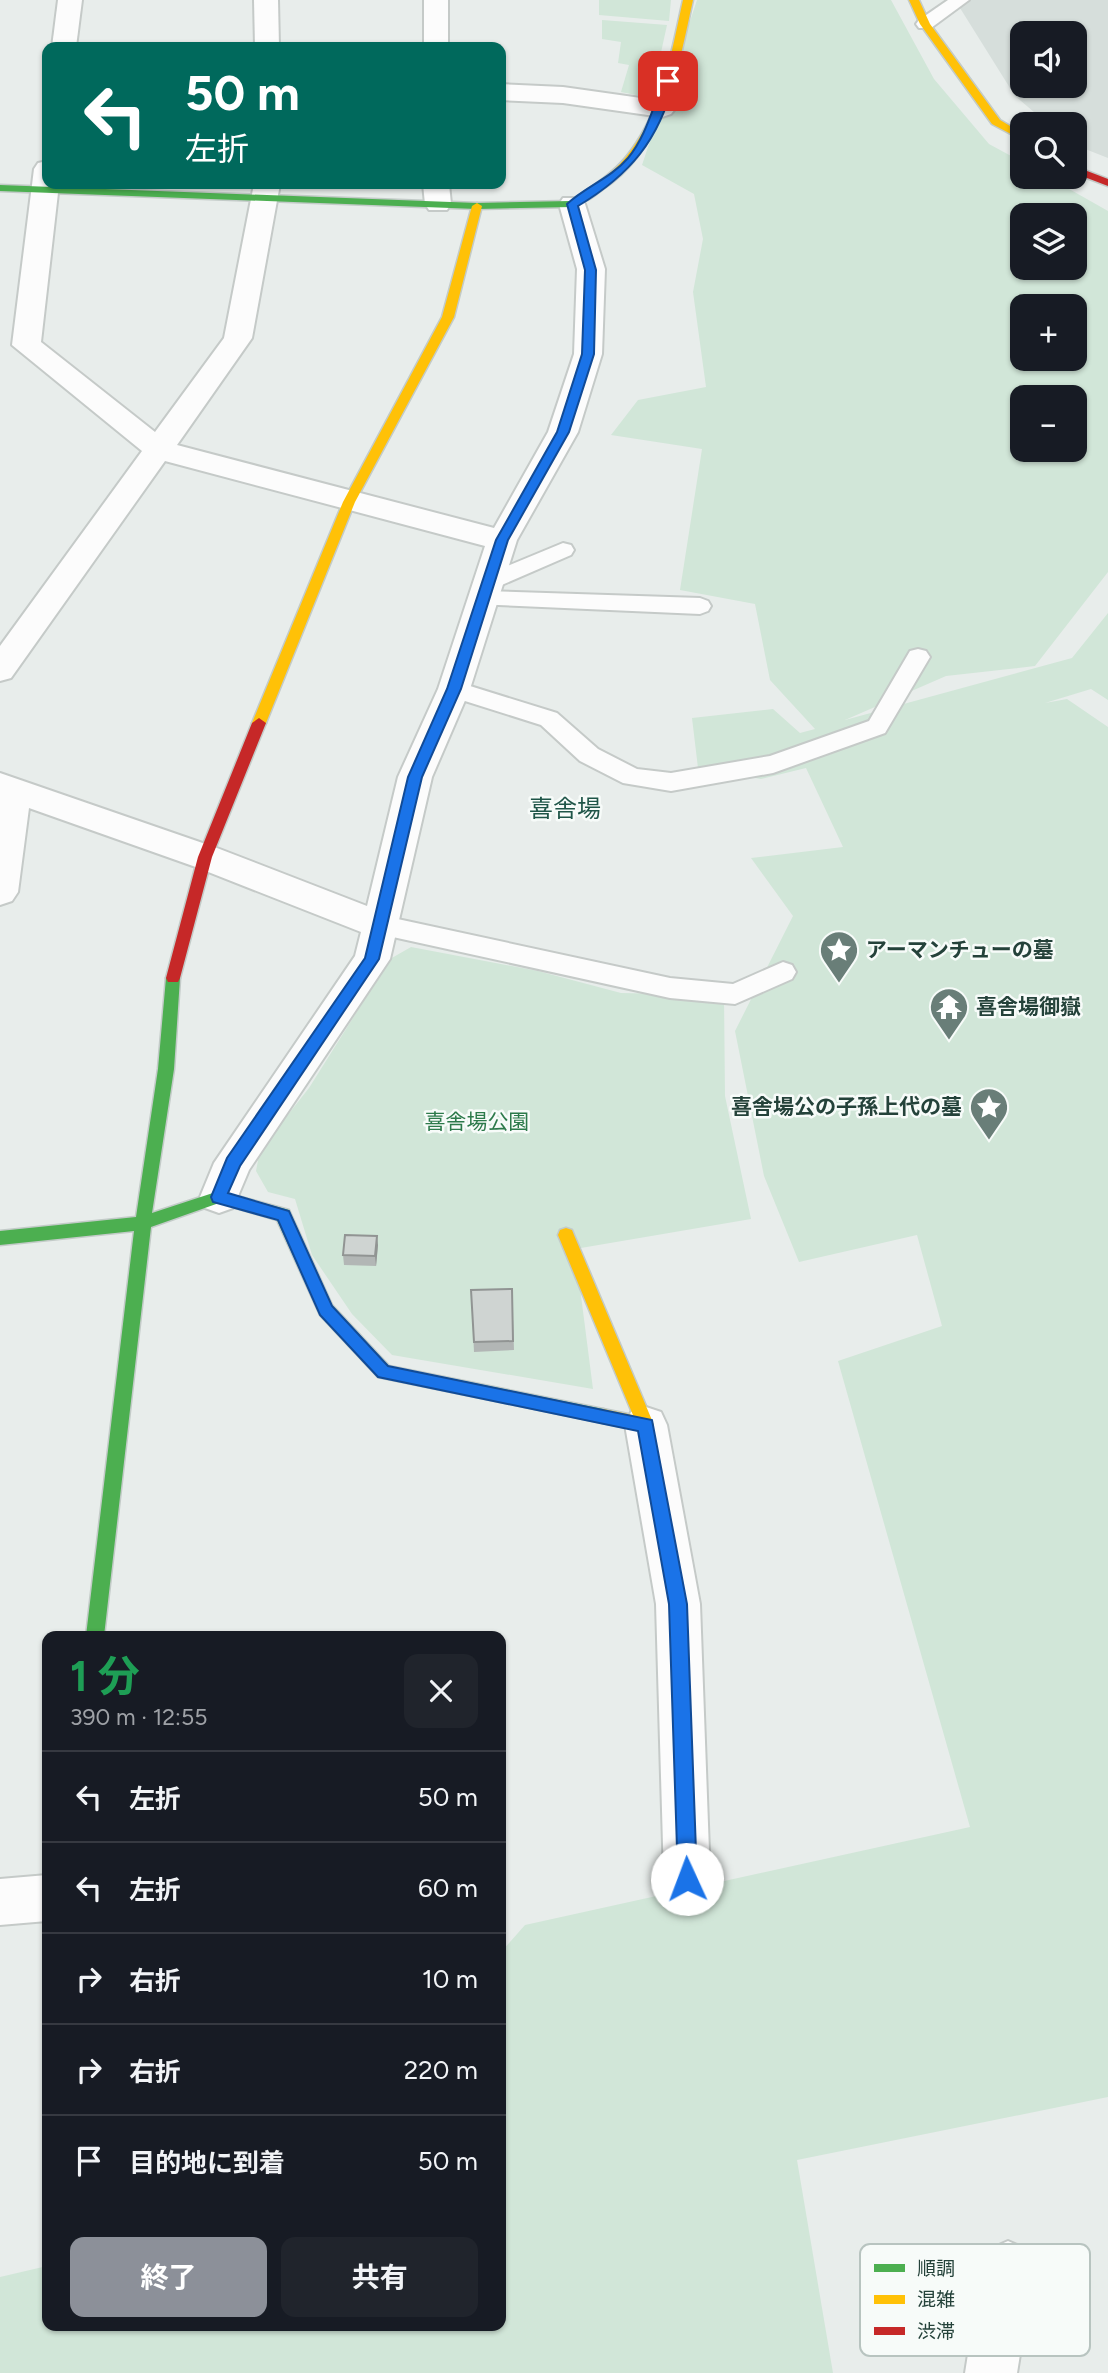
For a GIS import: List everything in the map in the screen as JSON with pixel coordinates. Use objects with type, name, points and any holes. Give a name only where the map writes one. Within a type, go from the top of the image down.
[{"type":"street","points":[[65,42],[70,0]]},
{"type":"street","points":[[266,0],[267,42]]},
{"type":"street","points":[[436,0],[436,42]]},
{"type":"street","points":[[249,189],[437,194],[477,206],[572,204],[599,189],[633,160],[662,108],[688,0]]},
{"type":"street","points":[[914,0],[925,24],[996,122],[1010,130]]},
{"type":"street","points":[[506,92],[563,95],[662,108]]},
{"type":"street","points":[[1087,174],[1108,183]]},
{"type":"street","points":[[0,187],[42,179]]},
{"type":"street","points":[[44,189],[13,349],[158,449],[349,502],[502,540]]},
{"type":"street","points":[[0,670],[238,338],[267,190]]},
{"type":"street","points":[[219,1197],[233,1163],[372,959],[415,777],[454,689],[502,540],[563,432],[588,354],[591,270],[572,204]]},
{"type":"street","points":[[96,1631],[143,1223],[166,1069],[170,988],[205,857],[349,502],[448,317],[477,206]]},
{"type":"street","points":[[0,892],[7,788],[205,857],[379,925]]},
{"type":"street","points":[[0,1238],[143,1223],[219,1197],[284,1215],[326,1310],[384,1372],[646,1425]]},
{"type":"street","points":[[566,1235],[646,1425],[678,1604],[687,1879]]},
{"type":"street","points":[[0,1902],[42,1898]]},
{"type":"lane","points":[[925,24],[960,0]]},
{"type":"lane","points":[[486,591],[564,550]]},
{"type":"lane","points":[[486,591],[700,606]]},
{"type":"lane","points":[[454,689],[549,719],[589,755],[632,777],[671,782],[773,764],[877,727],[918,657]]},
{"type":"lane","points":[[379,925],[670,988],[735,994],[783,972]]},
{"type":"shaded area","points":[[955,0],[1108,0],[1108,158],[1087,150],[1087,112],[1034,112],[1017,98],[1087,98],[1087,21],[1010,21],[1010,88]]},
{"type":"green space","points":[[599,0],[671,0],[669,21],[599,15]]},
{"type":"green space","points":[[697,0],[891,0],[934,79],[989,144],[1010,155],[1010,189],[1069,189],[1108,211],[1108,572],[1035,666],[946,676],[845,720],[1072,658],[1108,613],[1108,700],[1091,689],[1045,703],[1067,699],[1108,727],[1108,2097],[797,2160],[833,2373],[0,2373],[0,2277],[42,2267],[42,2331],[506,2331],[506,1946],[525,1925],[970,1827],[838,1361],[942,1326],[917,1235],[799,1262],[764,1176],[735,1031],[793,916],[751,858],[843,847],[806,768],[761,779],[698,768],[692,718],[773,709],[800,733],[815,729],[770,680],[755,604],[680,590],[702,449],[611,435],[638,400],[706,387],[693,292],[703,239],[694,194],[642,165]]},
{"type":"green space","points":[[602,20],[667,25],[651,98],[621,92],[629,65],[618,63],[621,42],[602,39]]},
{"type":"green space","name":"喜舎場公園","points":[[411,947],[538,971],[621,993],[724,995],[725,1096],[751,1219],[575,1249],[593,1389],[392,1355],[352,1314],[312,1255],[295,1199],[268,1192],[256,1171],[260,1150],[309,1088],[390,959]]},
{"type":"building","points":[[345,1235],[377,1236],[375,1256],[343,1255]]},
{"type":"building","points":[[512,1289],[513,1341],[474,1342],[471,1290]]},
{"type":"traffic: fast","points":[[0,188],[477,206],[572,204],[579,200]]},
{"type":"traffic: fast","points":[[96,1631],[143,1223],[166,1069],[173,978]]},
{"type":"traffic: fast","points":[[0,1238],[143,1223],[219,1197],[283,1215],[326,1310],[384,1372],[603,1416]]},
{"type":"traffic: slow","points":[[579,200],[607,181],[629,161],[645,138],[658,114],[667,88],[688,0]]},
{"type":"traffic: slow","points":[[914,0],[925,24],[996,122],[1010,130]]},
{"type":"traffic: slow","points":[[259,723],[349,502],[448,317],[477,206]]},
{"type":"traffic: slow","points":[[566,1235],[646,1425],[603,1416]]},
{"type":"traffic: jam","points":[[1087,174],[1108,183]]},
{"type":"traffic: jam","points":[[173,978],[205,857],[259,723]]},
{"type":"place","name":"アーマンチューの墓","points":[[839,984]]},
{"type":"place","name":"喜舎場御嶽","points":[[949,1041]]},
{"type":"place","name":"喜舎場公の子孫上代の墓","points":[[989,1141]]},
{"type":"district","name":"喜舎場","points":[[565,809]]},
{"type":"route","points":[[668,81],[662,108],[633,160],[599,189],[572,204],[591,270],[588,354],[563,432],[502,540],[454,689],[415,777],[372,959],[233,1163],[219,1197],[284,1215],[326,1310],[384,1372],[646,1425],[678,1604],[687,1879]]}]
